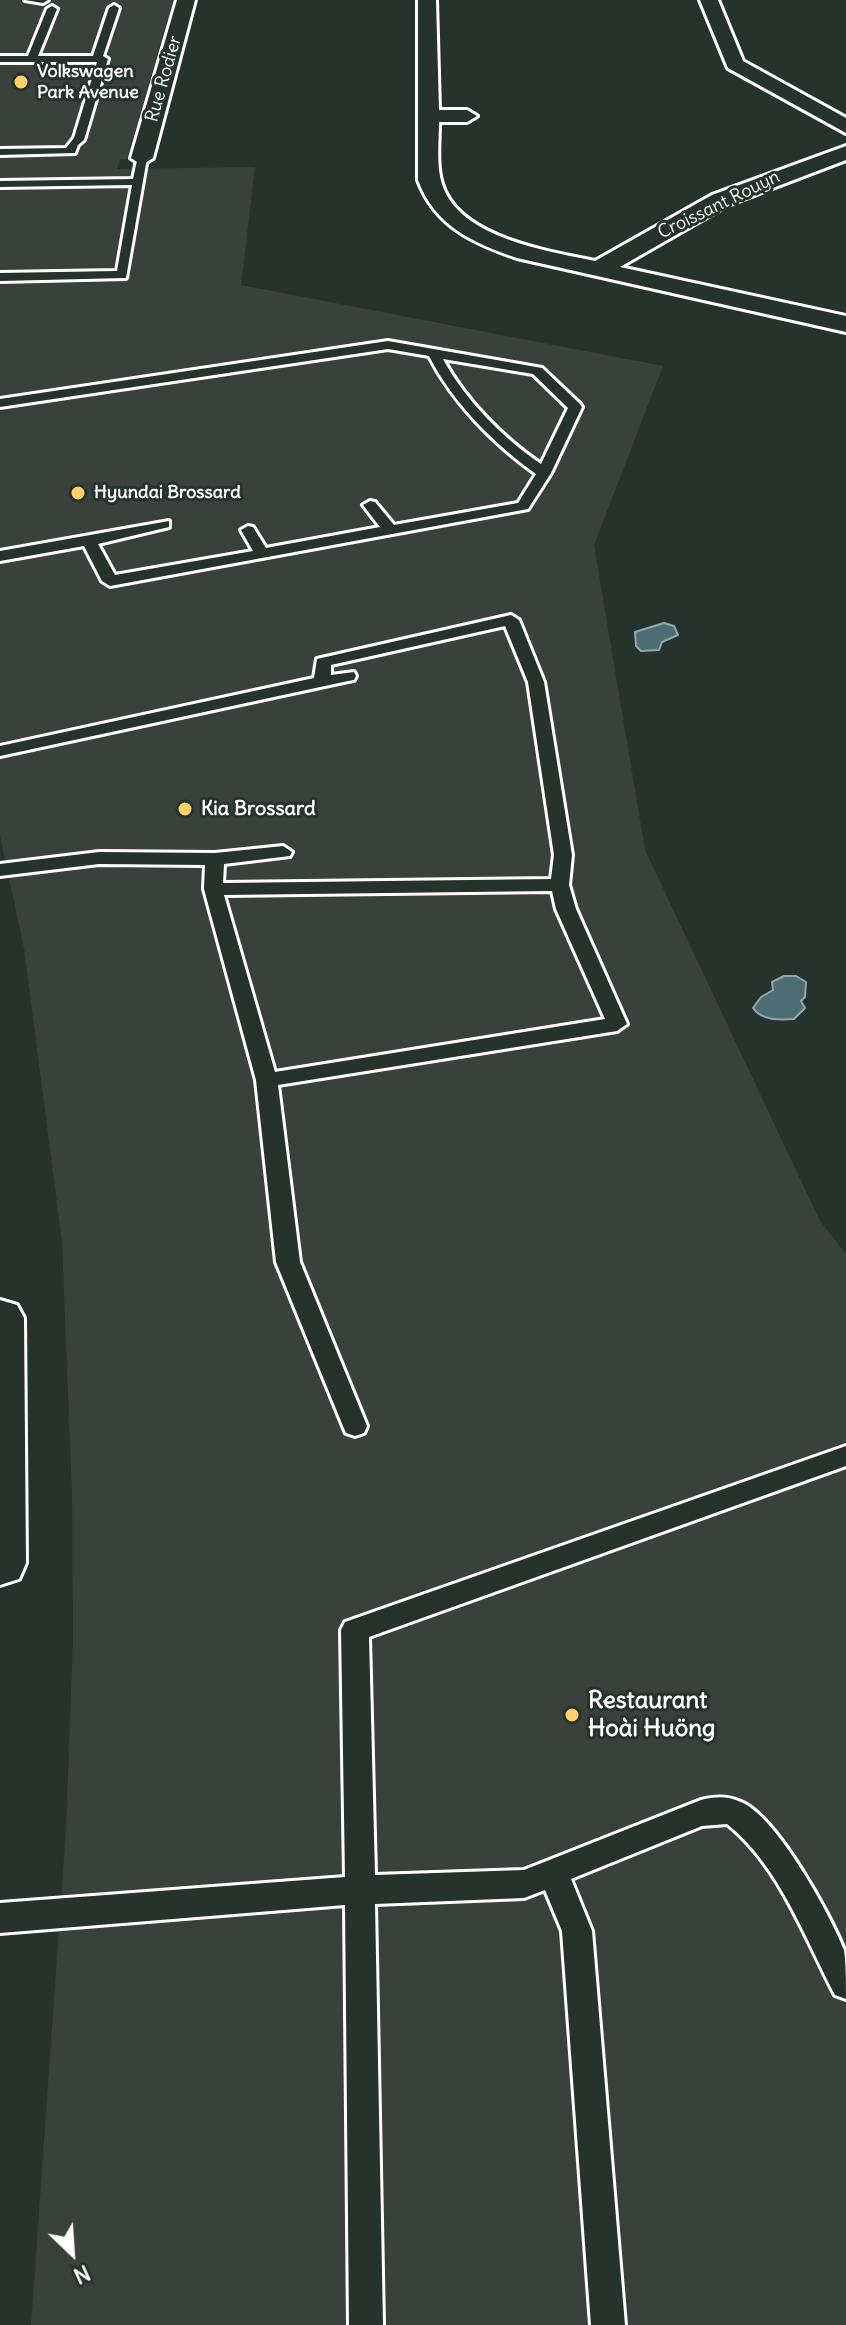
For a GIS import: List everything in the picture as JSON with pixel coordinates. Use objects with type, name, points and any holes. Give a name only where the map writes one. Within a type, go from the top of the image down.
[{"type":"street","name":"Rue Rodier","points":[[142,158],[186,0]]},
{"type":"street","points":[[427,0],[429,180],[439,206],[466,227],[505,246],[597,270],[846,324]]},
{"type":"street","points":[[709,0],[735,64],[846,127]]},
{"type":"street","points":[[428,116],[467,116]]},
{"type":"street","name":"Croissant Rouyn","points":[[597,270],[709,205],[846,152]]},
{"type":"street","points":[[0,1318],[0,1563]]},
{"type":"lane","points":[[30,0],[43,0]]},
{"type":"lane","points":[[97,59],[114,8]]},
{"type":"lane","points":[[32,59],[52,9]]},
{"type":"lane","points":[[0,59],[103,59],[79,140],[73,143],[71,151],[0,152]]},
{"type":"lane","points":[[0,277],[122,275],[142,158]]},
{"type":"lane","points":[[0,184],[140,182]]},
{"type":"lane","points":[[0,403],[388,345],[537,371],[575,407],[544,473],[523,506],[110,581],[89,541]]},
{"type":"lane","points":[[434,353],[442,371],[519,458],[544,473]]},
{"type":"lane","points":[[370,505],[389,529]]},
{"type":"lane","points":[[0,556],[164,524],[89,541]]},
{"type":"lane","points":[[248,530],[263,555]]},
{"type":"lane","points":[[267,1080],[617,1024],[566,909],[560,885],[563,855],[536,682],[511,620],[323,662],[322,682]]},
{"type":"lane","points":[[0,751],[348,676]]},
{"type":"lane","points":[[0,870],[99,858],[215,859],[283,852]]},
{"type":"lane","points":[[215,859],[213,889],[267,1080],[288,1262],[355,1426]]},
{"type":"lane","points":[[213,889],[560,885]]},
{"type":"lane","points":[[366,2325],[355,1630],[846,1456]]},
{"type":"lane","points":[[0,1918],[360,1890],[524,1884],[701,1813],[721,1809],[738,1815],[755,1829],[772,1852],[846,1984]]},
{"type":"lane","points":[[552,1873],[569,1905],[577,1931],[608,2325]]},
{"type":"shaded area","points":[[0,0],[173,0],[127,159],[120,159],[117,169],[255,167],[241,285],[663,366],[594,545],[645,850],[820,1221],[846,1254],[846,2325],[31,2325],[66,1830],[73,1638],[72,1494],[62,1242],[24,948],[0,836]]},
{"type":"water","points":[[664,623],[674,626],[678,635],[662,642],[659,650],[641,651],[636,646],[635,632]]},
{"type":"water","points":[[784,976],[796,976],[806,982],[805,997],[801,1001],[805,1008],[794,1019],[761,1015],[753,1008],[761,997],[773,990],[772,982]]},
{"type":"place","name":"Volkswagen Park Avenue","points":[[21,82]]},
{"type":"place","name":"Hyundai Brossard","points":[[78,493]]},
{"type":"place","name":"Kia Brossard","points":[[185,809]]},
{"type":"place","name":"Restaurant Hoài Huöng","points":[[572,1715]]}]
